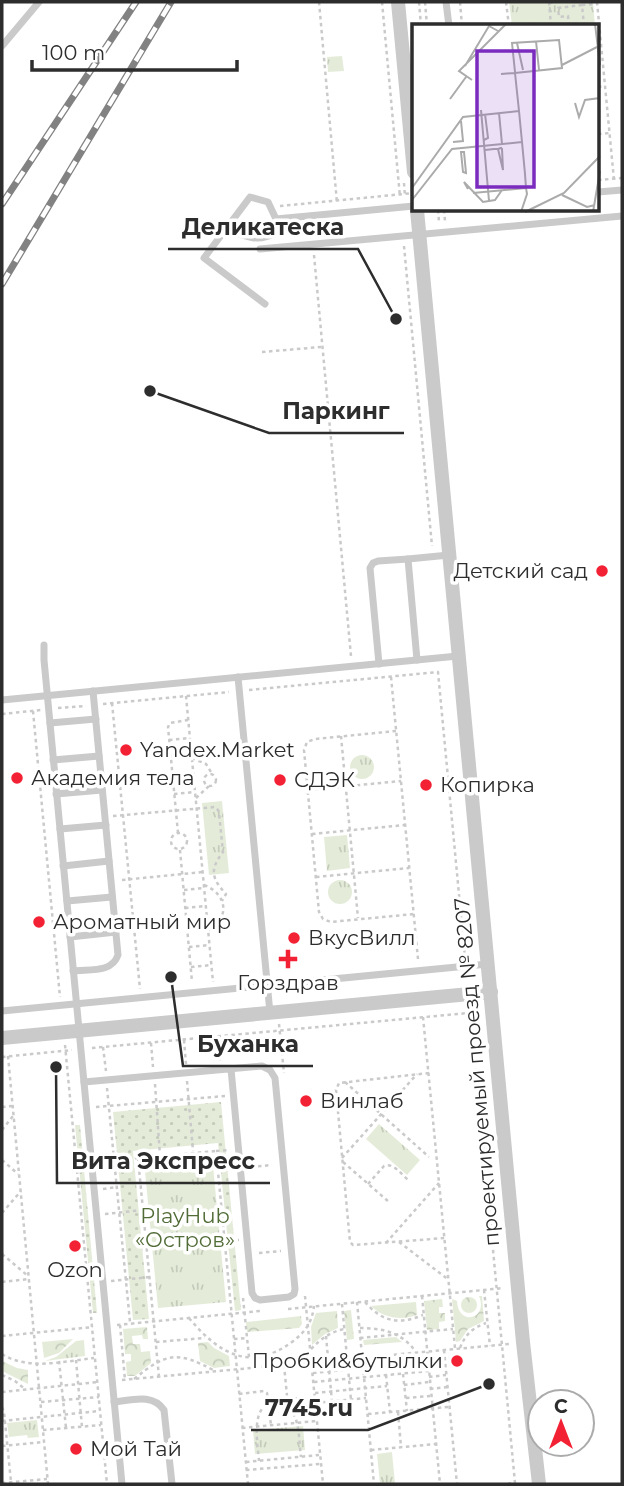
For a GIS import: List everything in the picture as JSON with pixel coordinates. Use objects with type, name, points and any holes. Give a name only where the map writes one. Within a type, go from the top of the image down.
[{"type":"street","points":[[398,2],[412,151]]},
{"type":"street","name":"проектируемый проезд № 8207","points":[[417,212],[523,1342],[539,1484]]},
{"type":"street","points":[[2,1038],[491,992]]},
{"type":"lane","points":[[2,46],[38,2]]},
{"type":"lane","points":[[446,2],[449,24]]},
{"type":"lane","points":[[600,192],[619,190]]},
{"type":"lane","points":[[225,229],[264,239],[273,234],[275,219],[268,202],[250,197],[225,229],[204,258],[265,304]]},
{"type":"lane","points":[[275,219],[412,208]]},
{"type":"lane","points":[[260,249],[622,216]]},
{"type":"lane","points":[[379,664],[370,568],[373,563],[450,555]]},
{"type":"lane","points":[[408,559],[417,660]]},
{"type":"lane","points":[[44,645],[76,1003],[71,1032],[81,1049],[122,1484]]},
{"type":"lane","points":[[2,700],[459,656]]},
{"type":"lane","points":[[238,677],[270,1013]]},
{"type":"lane","points":[[73,971],[113,965],[118,954],[93,691]]},
{"type":"lane","points":[[50,723],[96,719]]},
{"type":"lane","points":[[53,760],[99,756]]},
{"type":"lane","points":[[56,794],[102,790]]},
{"type":"lane","points":[[60,829],[105,821]]},
{"type":"lane","points":[[63,866],[109,861]]},
{"type":"lane","points":[[66,901],[113,897]]},
{"type":"lane","points":[[70,937],[116,932]]},
{"type":"lane","points":[[2,1011],[488,964]]},
{"type":"lane","points":[[84,1082],[262,1066],[273,1073],[295,1289],[289,1297],[260,1300],[252,1293],[231,1069]]},
{"type":"lane","points":[[114,1402],[148,1399],[162,1406],[172,1484]]},
{"type":"path","points":[[319,2],[338,213]]},
{"type":"path","points":[[382,2],[401,207]]},
{"type":"path","points":[[419,2],[421,24]]},
{"type":"path","points":[[425,2],[427,24]]},
{"type":"path","points":[[460,2],[462,24]]},
{"type":"path","points":[[506,2],[509,24]]},
{"type":"path","points":[[551,24],[549,2],[557,2],[559,17]]},
{"type":"path","points":[[558,8],[597,3],[598,24]]},
{"type":"path","points":[[582,5],[584,24]]},
{"type":"path","points":[[550,18],[568,16],[569,24]]},
{"type":"path","points":[[600,46],[614,179],[619,190]]},
{"type":"path","points":[[600,87],[605,86]]},
{"type":"path","points":[[600,134],[610,133]]},
{"type":"path","points":[[600,180],[622,178]]},
{"type":"path","points":[[270,207],[412,193]]},
{"type":"path","points":[[403,236],[433,556]]},
{"type":"path","points":[[313,244],[352,667]]},
{"type":"path","points":[[262,352],[323,347]]},
{"type":"path","points":[[2,714],[438,672],[466,967]]},
{"type":"path","points":[[391,677],[418,955]]},
{"type":"path","points":[[186,696],[214,990]]},
{"type":"path","points":[[112,703],[140,998]]},
{"type":"path","points":[[33,711],[61,1005]]},
{"type":"path","points":[[178,833],[168,727],[170,723],[188,720]]},
{"type":"path","points":[[396,731],[311,740],[305,745],[319,912],[323,919],[331,922],[414,914]]},
{"type":"path","points":[[341,736],[358,919]]},
{"type":"path","points":[[169,740],[190,738]]},
{"type":"path","points":[[171,756],[192,757],[206,764],[215,776],[214,785],[209,786],[196,798]]},
{"type":"path","points":[[209,786],[203,779],[211,773]]},
{"type":"path","points":[[173,778],[194,776]]},
{"type":"path","points":[[308,790],[401,781]]},
{"type":"path","points":[[174,794],[195,792]]},
{"type":"path","points":[[105,821],[123,816],[215,807],[218,810],[223,852],[215,862],[214,878],[226,894],[222,901]]},
{"type":"path","points":[[312,834],[405,825]]},
{"type":"path","points":[[178,833],[183,834],[188,841],[180,850]]},
{"type":"path","points":[[178,833],[171,840],[172,845],[180,850]]},
{"type":"path","points":[[180,850],[193,992]]},
{"type":"path","points":[[316,877],[409,868]]},
{"type":"path","points":[[111,881],[203,872]]},
{"type":"path","points":[[184,890],[204,887],[213,889],[222,901],[223,915],[216,927],[208,931]]},
{"type":"path","points":[[185,908],[206,906]]},
{"type":"path","points":[[187,928],[208,925]]},
{"type":"path","points":[[189,947],[210,945]]},
{"type":"path","points":[[191,967],[212,965]]},
{"type":"path","points":[[468,994],[515,1484],[504,1484]]},
{"type":"path","points":[[2,1057],[492,1010]]},
{"type":"path","points":[[424,1017],[457,1349]]},
{"type":"path","points":[[102,1029],[130,1324]]},
{"type":"path","points":[[71,1032],[66,1051],[107,1484]]},
{"type":"path","points":[[184,1040],[193,1153]]},
{"type":"path","points":[[151,1043],[160,1156]]},
{"type":"path","points":[[8,1056],[48,1484]]},
{"type":"path","points":[[429,1073],[339,1083],[336,1090],[342,1160],[351,1244],[355,1246],[444,1238]]},
{"type":"path","points":[[342,1160],[417,1074]]},
{"type":"path","points":[[343,1081],[429,1157]]},
{"type":"path","points":[[71,1110],[233,1095]]},
{"type":"path","points":[[2,1107],[12,1106]]},
{"type":"path","points":[[2,1130],[13,1116]]},
{"type":"path","points":[[92,1163],[216,1151],[248,1484]]},
{"type":"path","points":[[138,1158],[159,1377]]},
{"type":"path","points":[[2,1160],[19,1175]]},
{"type":"path","points":[[342,1160],[389,1202]]},
{"type":"path","points":[[240,1168],[283,1164]]},
{"type":"path","points":[[368,1184],[387,1164],[408,1180]]},
{"type":"path","points":[[386,1244],[439,1183]]},
{"type":"path","points":[[2,1213],[20,1191]]},
{"type":"path","points":[[97,1215],[143,1210]]},
{"type":"path","points":[[399,1242],[449,1280]]},
{"type":"path","points":[[249,1254],[292,1250]]},
{"type":"path","points":[[2,1254],[29,1278]]},
{"type":"path","points":[[103,1282],[150,1277]]},
{"type":"path","points":[[2,1282],[29,1278]]},
{"type":"path","points":[[484,1290],[489,1346]]},
{"type":"path","points":[[422,1296],[440,1484]]},
{"type":"path","points":[[365,1301],[374,1313],[393,1321],[424,1315]]},
{"type":"path","points":[[357,1302],[374,1484]]},
{"type":"path","points":[[342,1304],[351,1400]]},
{"type":"path","points":[[189,1318],[213,1344],[235,1355],[263,1357],[281,1350],[308,1326],[314,1306]]},
{"type":"path","points":[[306,1307],[323,1484]]},
{"type":"path","points":[[457,1349],[470,1331],[487,1322]]},
{"type":"path","points":[[120,1325],[125,1380]]},
{"type":"path","points":[[360,1328],[380,1329],[397,1334],[412,1346],[416,1353]]},
{"type":"path","points":[[310,1350],[326,1336],[344,1329]]},
{"type":"path","points":[[360,1338],[453,1329]]},
{"type":"path","points":[[326,1336],[332,1402]]},
{"type":"path","points":[[156,1342],[206,1338]]},
{"type":"path","points":[[234,1339],[247,1338]]},
{"type":"path","points":[[2,1391],[523,1342]]},
{"type":"path","points":[[444,1350],[457,1484]]},
{"type":"path","points":[[2,1354],[12,1360],[37,1364],[95,1358]]},
{"type":"path","points":[[134,1379],[158,1361],[167,1358],[191,1359],[215,1371]]},
{"type":"path","points":[[76,1360],[82,1427]]},
{"type":"path","points":[[59,1362],[65,1428]]},
{"type":"path","points":[[284,1365],[288,1406]]},
{"type":"path","points":[[313,1373],[363,1368]]},
{"type":"path","points":[[314,1382],[429,1371]]},
{"type":"path","points":[[403,1374],[407,1411]]},
{"type":"path","points":[[2,1375],[25,1389]]},
{"type":"path","points":[[429,1377],[446,1375]]},
{"type":"path","points":[[386,1376],[390,1412]]},
{"type":"path","points":[[404,1385],[430,1382]]},
{"type":"path","points":[[287,1399],[387,1386]]},
{"type":"path","points":[[430,1389],[447,1387]]},
{"type":"path","points":[[239,1394],[266,1392],[271,1425]]},
{"type":"path","points":[[406,1398],[431,1396]]},
{"type":"path","points":[[41,1402],[99,1397]]},
{"type":"path","points":[[316,1403],[366,1398]]},
{"type":"path","points":[[259,1461],[256,1426],[262,1409],[279,1402],[293,1412],[301,1457]]},
{"type":"path","points":[[368,1414],[449,1406]]},
{"type":"path","points":[[2,1407],[11,1482]]},
{"type":"path","points":[[3,1420],[100,1411]]},
{"type":"path","points":[[398,1412],[401,1447]]},
{"type":"path","points":[[242,1428],[317,1421]]},
{"type":"path","points":[[43,1430],[101,1425]]},
{"type":"path","points":[[2,1446],[44,1442]]},
{"type":"path","points":[[371,1450],[436,1444]]},
{"type":"path","points":[[246,1462],[321,1455]]},
{"type":"path","points":[[246,1470],[321,1464]]},
{"type":"path","points":[[2,1483],[48,1479]]},
{"type":"green space","points":[[509,2],[593,2],[595,24],[512,24]]},
{"type":"green space","points":[[342,56],[344,71],[328,72],[327,57]]},
{"type":"green space","points":[[362,755],[370,759],[374,767],[370,775],[362,779],[354,775],[350,767],[354,759]]},
{"type":"green space","points":[[222,801],[229,873],[209,875],[202,803]]},
{"type":"green space","points":[[347,835],[350,868],[327,871],[324,837]]},
{"type":"green space","points":[[340,880],[348,884],[352,892],[348,900],[340,904],[332,900],[328,892],[332,884]]},
{"type":"green space","points":[[221,1102],[241,1310],[235,1311],[218,1143],[133,1151],[149,1319],[133,1320],[113,1112]]},
{"type":"green space","points":[[379,1124],[420,1160],[407,1175],[366,1139]]},
{"type":"green space","points":[[75,1125],[80,1125],[97,1313],[93,1313]]},
{"type":"green space","name":"PlayHub «Остров»","points":[[212,1155],[226,1302],[158,1308],[144,1161]]},
{"type":"green space","points":[[479,1296],[482,1296],[484,1321],[468,1329],[460,1341],[456,1342],[452,1299],[457,1301],[462,1314],[472,1317],[480,1310]]},
{"type":"green space","points":[[469,1297],[475,1299],[475,1311],[469,1313],[463,1311],[461,1305],[463,1299]]},
{"type":"green space","points":[[442,1299],[443,1307],[439,1307],[439,1313],[445,1313],[445,1321],[439,1322],[439,1329],[427,1330],[424,1301]]},
{"type":"green space","points":[[416,1302],[417,1315],[405,1318],[387,1316],[371,1306]]},
{"type":"green space","points":[[351,1310],[354,1339],[347,1340],[344,1311]]},
{"type":"green space","points":[[337,1311],[338,1328],[312,1345],[311,1327],[316,1313]]},
{"type":"green space","points":[[301,1316],[302,1324],[299,1328],[247,1332],[246,1322]]},
{"type":"green space","points":[[147,1327],[148,1339],[143,1339],[142,1335],[132,1336],[133,1344],[140,1344],[141,1352],[150,1351],[151,1363],[135,1376],[127,1376],[126,1362],[131,1361],[131,1354],[125,1354],[123,1329]]},
{"type":"green space","points":[[396,1337],[402,1342],[364,1345],[363,1340]]},
{"type":"green space","points":[[73,1339],[59,1353],[44,1358],[42,1342]]},
{"type":"green space","points":[[84,1340],[85,1356],[45,1361],[56,1357],[76,1341]]},
{"type":"green space","points":[[208,1342],[229,1356],[230,1366],[214,1368],[200,1361],[198,1343]]},
{"type":"green space","points":[[2,1361],[28,1370],[28,1384],[2,1371]]},
{"type":"green space","points":[[37,1420],[39,1437],[9,1437],[7,1423]]},
{"type":"green space","points":[[303,1426],[305,1450],[255,1454],[253,1430]]},
{"type":"green space","points":[[392,1452],[395,1484],[380,1484],[377,1454]]},
{"type":"railway","points":[[2,204],[136,2]]},
{"type":"railway","points":[[2,284],[171,2]]},
{"type":"place","name":"Деликатеска","points":[[396,319]]},
{"type":"place","name":"Паркинг","points":[[150,391]]},
{"type":"place","name":"Детский сад","points":[[602,571]]},
{"type":"place","name":"Yandex.Market","points":[[126,750]]},
{"type":"place","name":"Академия тела","points":[[17,778]]},
{"type":"place","name":"СДЭК","points":[[280,780]]},
{"type":"place","name":"Копирка","points":[[426,785]]},
{"type":"place","name":"Ароматный мир","points":[[39,922]]},
{"type":"place","name":"ВкусВилл","points":[[294,938]]},
{"type":"place","name":"Горздрав","points":[[288,959]]},
{"type":"place","name":"Буханка","points":[[171,977]]},
{"type":"place","name":"Вита Экспресс","points":[[56,1067]]},
{"type":"place","name":"Винлаб","points":[[306,1101]]},
{"type":"place","name":"Ozon","points":[[75,1246]]},
{"type":"place","name":"Пробки&бутылки","points":[[457,1361]]},
{"type":"place","name":"7745.ru","points":[[489,1384]]},
{"type":"place","name":"Мой Тай","points":[[76,1449]]}]
